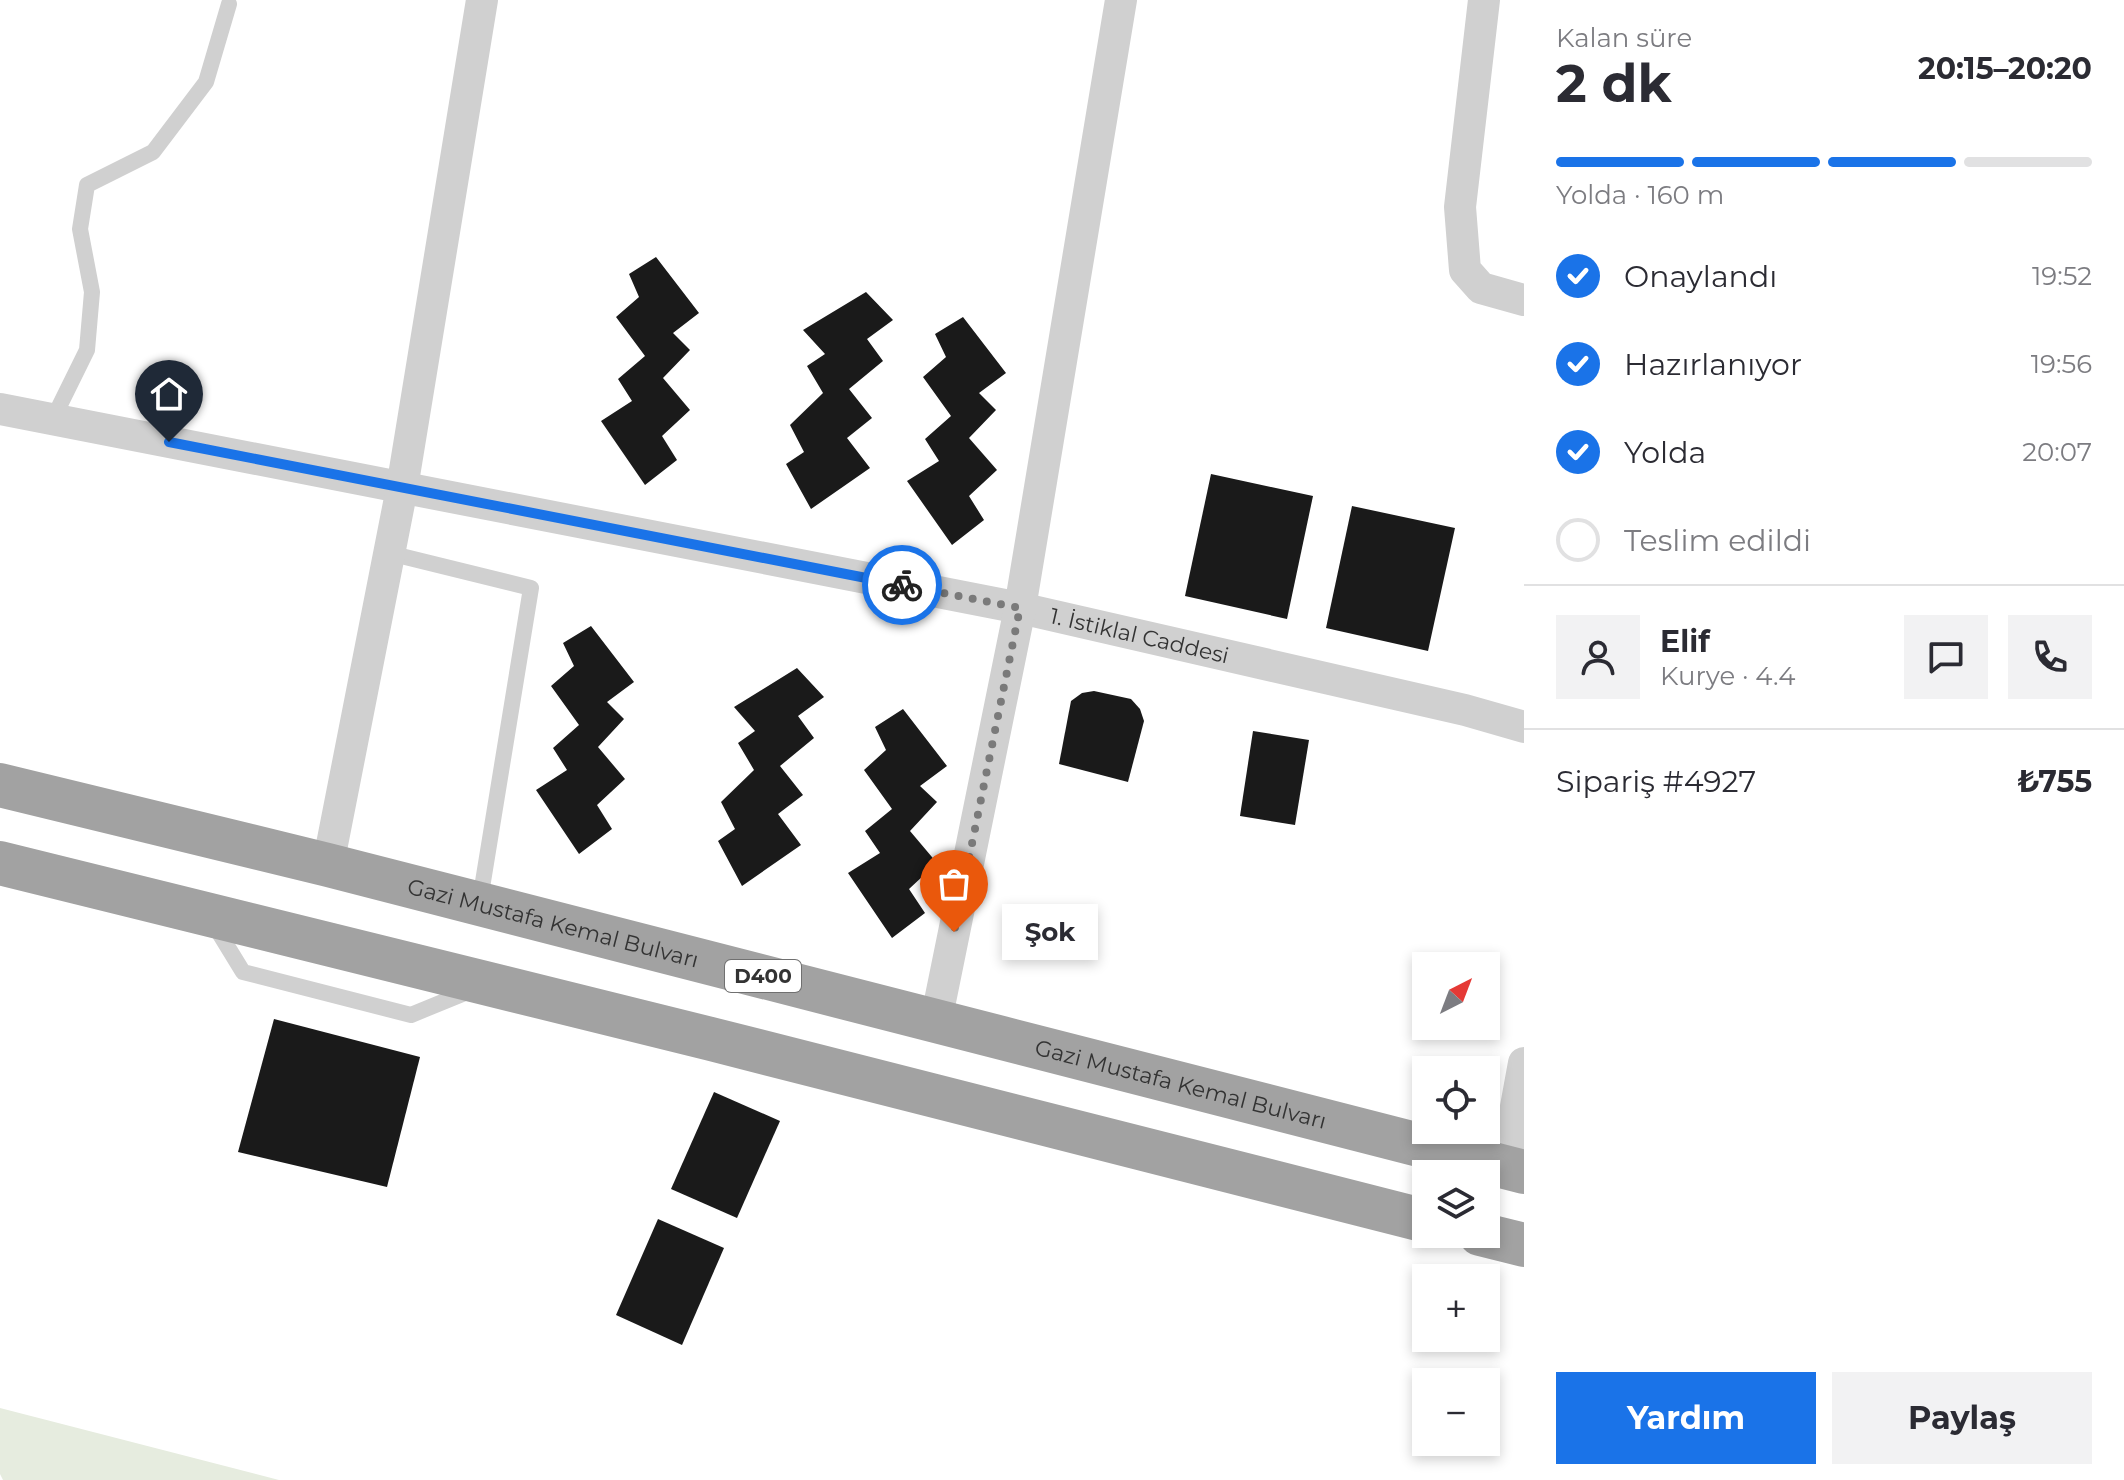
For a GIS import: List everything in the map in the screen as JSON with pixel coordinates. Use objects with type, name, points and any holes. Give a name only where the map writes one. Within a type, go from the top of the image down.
[{"type":"highway","name":"Gazi Mustafa Kemal Bulvarı","points":[[0,785],[480,903],[1514,1169]]},
{"type":"highway","points":[[0,863],[1412,1217]]},
{"type":"highway","points":[[1500,1239],[1524,1245]]},
{"type":"street","points":[[328,865],[402,488],[482,0]]},
{"type":"street","points":[[936,1021],[1020,608],[1121,0]]},
{"type":"street","points":[[1484,0],[1460,207],[1465,270],[1481,288],[1524,300]]},
{"type":"street","name":"1. İstiklal Caddesi","points":[[0,409],[1020,608],[1465,710],[1524,727]]},
{"type":"street","points":[[1514,1169],[1524,1063]]},
{"type":"lane","points":[[53,419],[87,350],[92,292],[80,229],[87,185],[153,152],[206,82],[229,4]]},
{"type":"lane","points":[[389,553],[531,588],[480,903]]},
{"type":"shaded area","points":[[0,1408],[279,1480],[3,1480],[0,1474]]},
{"type":"building","points":[[656,257],[699,313],[673,333],[690,350],[663,378],[690,410],[662,436],[677,460],[645,485],[601,421],[632,401],[618,379],[645,356],[616,317],[639,297],[629,274]]},
{"type":"building","points":[[866,292],[893,320],[867,339],[883,361],[849,389],[872,418],[847,438],[870,468],[811,509],[786,464],[804,452],[790,425],[823,393],[807,366],[825,354],[803,330]]},
{"type":"building","points":[[963,317],[1006,373],[979,393],[996,410],[969,438],[997,470],[969,496],[984,520],[952,545],[907,481],[939,461],[925,439],[951,416],[923,377],[946,357],[935,334]]},
{"type":"building","points":[[1211,474],[1313,496],[1287,619],[1185,596]]},
{"type":"building","points":[[1352,506],[1455,528],[1428,651],[1326,628]]},
{"type":"building","points":[[591,626],[634,682],[607,702],[624,719],[598,747],[625,779],[597,805],[612,829],[579,854],[536,790],[567,770],[553,748],[579,725],[551,686],[574,666],[563,643]]},
{"type":"building","points":[[797,668],[824,697],[798,716],[814,738],[780,766],[803,795],[778,814],[801,845],[742,886],[718,841],[735,829],[721,802],[754,770],[738,743],[755,731],[734,707]]},
{"type":"building","points":[[1094,691],[1131,699],[1140,709],[1144,721],[1128,782],[1059,764],[1071,701],[1082,693]]},
{"type":"building","points":[[903,709],[947,766],[920,786],[937,802],[910,831],[937,863],[909,889],[925,913],[892,938],[848,873],[880,853],[865,831],[892,809],[864,770],[886,750],[875,727]]},
{"type":"building","points":[[1253,731],[1309,740],[1295,825],[1240,816]]},
{"type":"building","points":[[274,1019],[420,1057],[387,1187],[238,1152]]},
{"type":"building","points":[[714,1092],[780,1121],[737,1218],[671,1189]]},
{"type":"building","points":[[658,1219],[724,1248],[682,1345],[616,1315]]},
{"type":"way so far","points":[[902,585],[1020,608],[954,932]]},
{"type":"place","name":"Şok","points":[[954,932]]},
{"type":"route","points":[[169,442],[902,585]]}]
